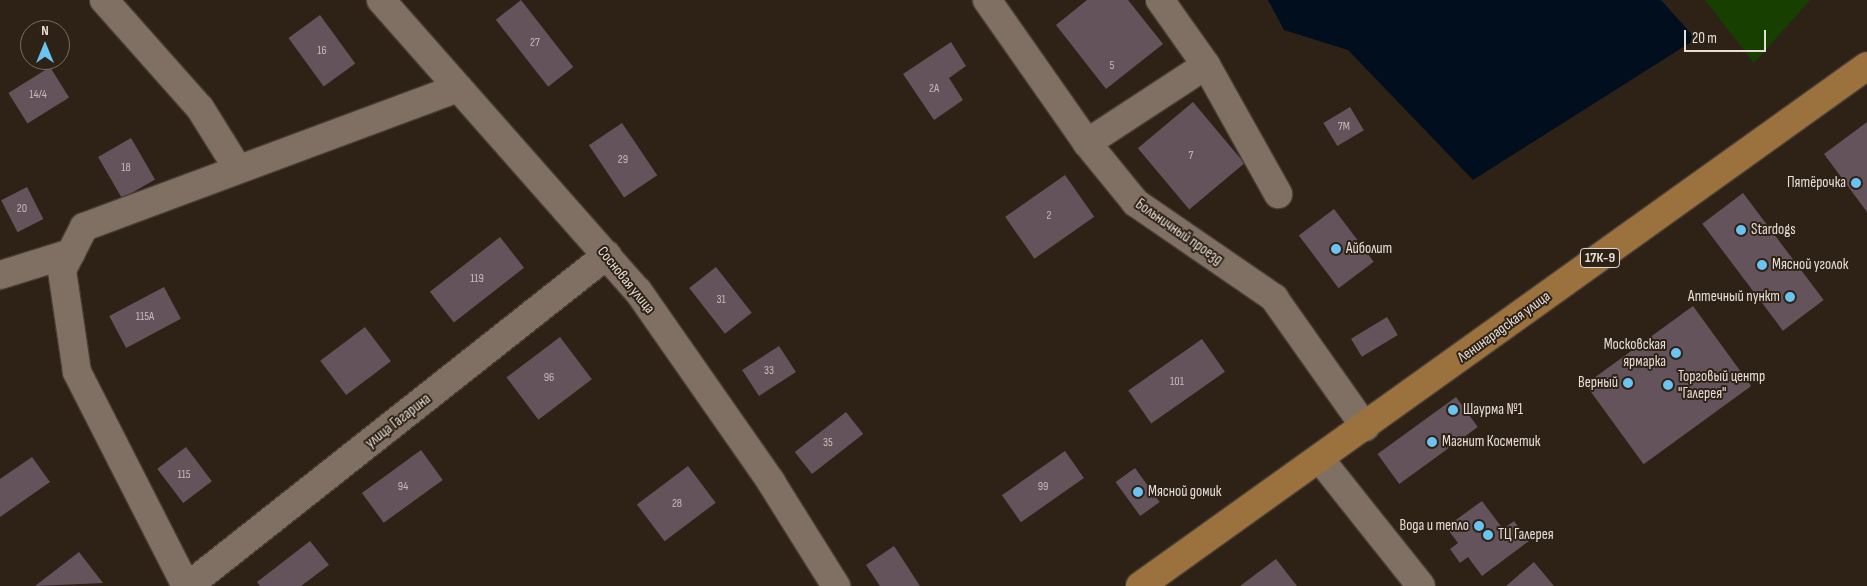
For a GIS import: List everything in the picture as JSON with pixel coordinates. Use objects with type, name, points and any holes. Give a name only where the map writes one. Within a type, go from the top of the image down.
[{"type":"main road","name":"Ленинградская улица","points":[[1140,586],[1326,455],[1867,66]]},
{"type":"street","points":[[104,0],[200,108],[238,170]]},
{"type":"street","name":"Сосновая улица","points":[[381,0],[638,291],[771,482],[836,586]]},
{"type":"street","name":"Больничный проезд","points":[[987,0],[1087,143],[1136,203],[1274,298],[1365,427]]},
{"type":"street","points":[[1160,0],[1206,65],[1278,194]]},
{"type":"street","points":[[1087,143],[1206,65]]},
{"type":"street","points":[[187,586],[77,372],[62,270],[84,227],[458,88]]},
{"type":"street","points":[[0,275],[71,253]]},
{"type":"street","name":"улица Гагарина","points":[[187,586],[607,255]]},
{"type":"street","points":[[1326,455],[1421,586]]},
{"type":"green space","points":[[1705,0],[1810,0],[1754,63]]},
{"type":"water","points":[[1268,0],[1661,0],[1696,39],[1473,180],[1348,50],[1284,30]]},
{"type":"building","points":[[521,0],[573,67],[548,87],[496,20]]},
{"type":"building","points":[[1087,0],[1128,0],[1163,44],[1106,89],[1056,25]]},
{"type":"building","points":[[320,15],[355,64],[324,86],[288,38]]},
{"type":"building","points":[[951,42],[966,66],[949,78],[963,100],[934,120],[903,74]]},
{"type":"building","points":[[45,70],[52,70],[69,98],[28,123],[8,93]]},
{"type":"building","points":[[1193,102],[1244,163],[1189,210],[1138,148]]},
{"type":"building","points":[[1350,107],[1364,130],[1337,146],[1323,123]]},
{"type":"building","name":"Пятёрочка","points":[[1867,122],[1867,212],[1824,154]]},
{"type":"building","points":[[622,123],[657,175],[624,198],[589,145]]},
{"type":"building","points":[[131,138],[155,180],[122,199],[98,157]]},
{"type":"building","points":[[1065,175],[1094,217],[1034,259],[1005,217]]},
{"type":"building","points":[[27,187],[43,219],[18,232],[1,200]]},
{"type":"building","points":[[1743,193],[1824,300],[1783,331],[1702,224]]},
{"type":"building","name":"Айболит","points":[[1334,209],[1374,262],[1339,288],[1299,235]]},
{"type":"building","points":[[500,237],[524,268],[454,323],[430,292]]},
{"type":"building","points":[[716,267],[752,313],[725,334],[689,288]]},
{"type":"building","points":[[164,287],[181,319],[126,348],[109,316]]},
{"type":"building","name":"Торговый центр \"Галерея\"","points":[[1693,306],[1751,386],[1644,464],[1585,384]]},
{"type":"building","points":[[1387,317],[1398,335],[1362,357],[1351,339]]},
{"type":"building","points":[[365,327],[391,361],[346,395],[320,361]]},
{"type":"building","points":[[560,337],[592,379],[538,420],[506,377]]},
{"type":"building","points":[[1202,339],[1225,372],[1151,423],[1128,391]]},
{"type":"building","points":[[779,346],[796,372],[759,396],[742,370]]},
{"type":"building","points":[[1456,397],[1478,427],[1399,484],[1378,454]]},
{"type":"building","points":[[846,412],[863,434],[812,474],[795,452]]},
{"type":"building","points":[[186,447],[212,481],[183,503],[157,469]]},
{"type":"building","points":[[421,450],[443,480],[384,523],[362,493]]},
{"type":"building","points":[[1065,451],[1084,478],[1021,522],[1002,495]]},
{"type":"building","points":[[32,457],[50,482],[0,517],[0,479]]},
{"type":"building","points":[[688,466],[716,503],[665,541],[637,505]]},
{"type":"building","name":"Мясной домик","points":[[1135,468],[1160,502],[1140,516],[1116,482]]},
{"type":"building","name":"ТЦ Галерея","points":[[1482,501],[1503,529],[1514,521],[1529,541],[1482,576],[1468,557],[1460,563],[1450,549],[1458,543],[1446,527]]},
{"type":"building","points":[[310,541],[329,565],[301,586],[260,586],[257,582]]},
{"type":"building","points":[[894,546],[920,586],[880,586],[866,565]]},
{"type":"building","points":[[79,552],[103,583],[35,586]]},
{"type":"building","points":[[1276,559],[1297,586],[1240,586]]},
{"type":"building","points":[[1534,562],[1554,586],[1506,586]]},
{"type":"place","name":"Пятёрочка","points":[[1856,183]]},
{"type":"place","name":"Stardogs","points":[[1741,230]]},
{"type":"place","name":"Айболит","points":[[1336,249]]},
{"type":"place","name":"Мясной уголок","points":[[1762,265]]},
{"type":"place","name":"Аптечный пункт","points":[[1790,297]]},
{"type":"place","name":"Московская ярмарка","points":[[1676,353]]},
{"type":"place","name":"Верный","points":[[1628,383]]},
{"type":"place","name":"Торговый центр \"Галерея\"","points":[[1668,385]]},
{"type":"place","name":"Шаурма №1","points":[[1453,410]]},
{"type":"place","name":"Магнит Косметик","points":[[1432,442]]},
{"type":"place","name":"Мясной домик","points":[[1138,492]]},
{"type":"place","name":"Вода и тепло","points":[[1479,526]]},
{"type":"place","name":"ТЦ Галерея","points":[[1488,535]]}]
